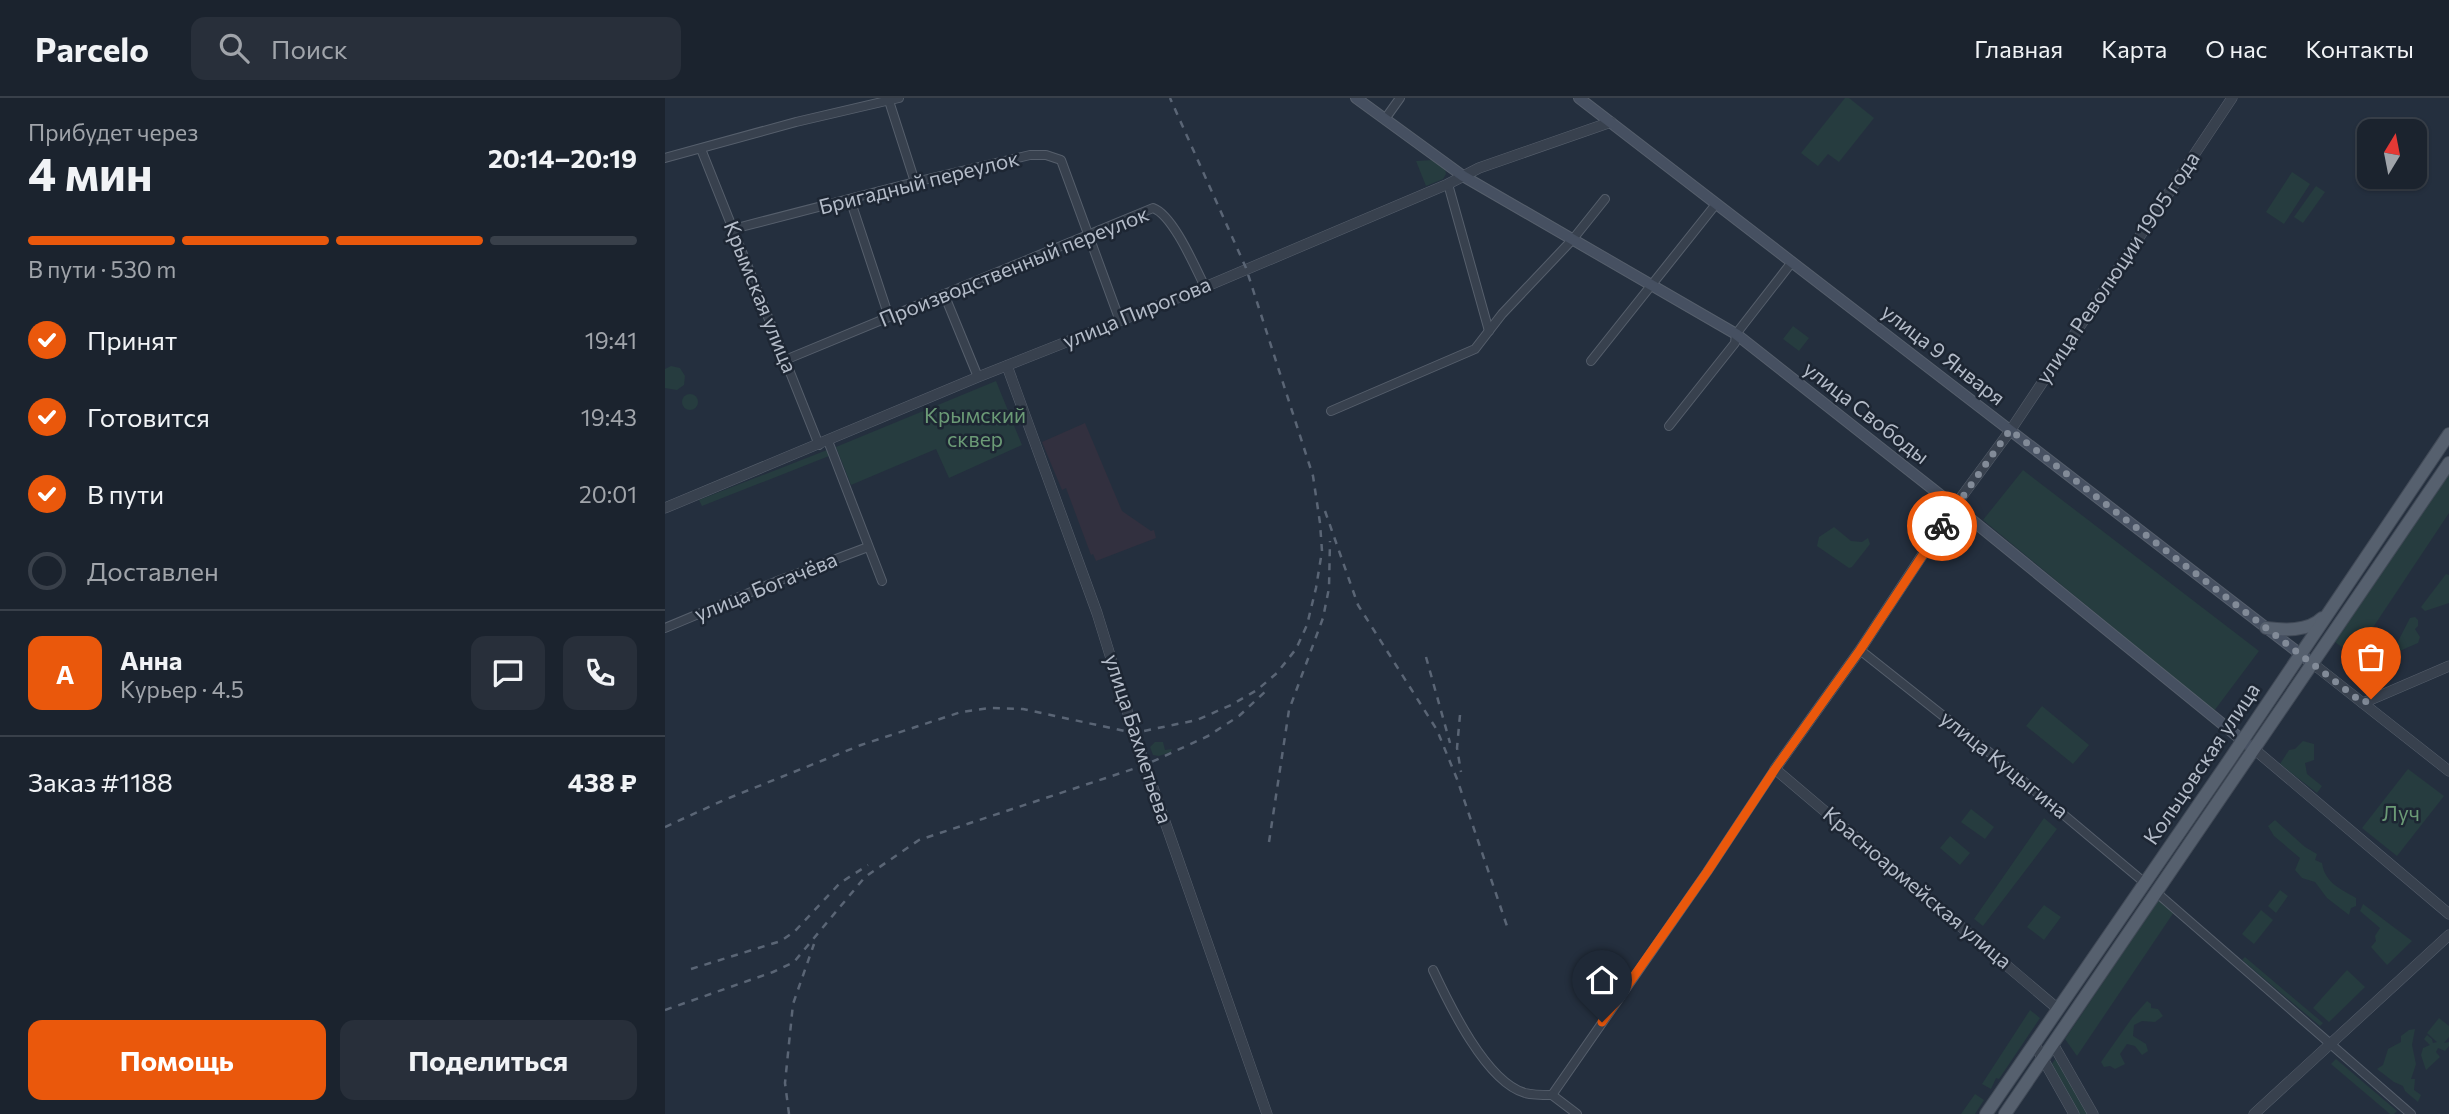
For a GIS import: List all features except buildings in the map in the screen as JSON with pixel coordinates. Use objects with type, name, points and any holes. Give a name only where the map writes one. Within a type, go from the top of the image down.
[{"type":"main road","name":"улица Свободы","points":[[1356,98],[1464,176],[1736,334],[2254,750]]},
{"type":"main road","name":"улица 9 Января","points":[[1579,98],[2312,663]]},
{"type":"main road","name":"Кольцовская улица","points":[[1986,1114],[2449,434]]},
{"type":"main road","name":"Кольцовская улица","points":[[2005,1114],[2449,463]]},
{"type":"main road","points":[[2266,628],[2284,630],[2304,627],[2318,622],[2326,613]]},
{"type":"street","points":[[665,158],[796,122],[899,98]]},
{"type":"street","points":[[1385,119],[1400,98]]},
{"type":"street","name":"улица Революции 1905 года","points":[[1552,1095],[1775,769],[1860,650],[2232,98]]},
{"type":"street","points":[[889,101],[915,182]]},
{"type":"street","name":"улица Пирогова","points":[[665,509],[978,377],[1205,287],[1448,184],[1479,168],[1611,122]]},
{"type":"street","name":"Крымская улица","points":[[701,149],[785,360],[883,581]]},
{"type":"street","name":"Бригадный переулок","points":[[733,229],[915,182],[1030,155],[1046,155],[1061,160],[1120,321]]},
{"type":"street","points":[[1448,184],[1489,331]]},
{"type":"street","points":[[850,199],[889,317]]},
{"type":"street","points":[[1331,411],[1475,349],[1502,314],[1573,240],[1605,199]]},
{"type":"street","points":[[1591,361],[1716,204]]},
{"type":"street","name":"Производственный переулок","points":[[785,360],[1145,209],[1162,211],[1205,287]]},
{"type":"street","points":[[1669,426],[1735,343],[1736,334],[1791,262]]},
{"type":"street","points":[[944,294],[978,377]]},
{"type":"street","name":"улица Бахметьева","points":[[1007,366],[1097,613],[1134,733],[1267,1114]]},
{"type":"street","name":"улица Богачёва","points":[[665,628],[868,547]]},
{"type":"street","name":"улица Куцыгина","points":[[1860,650],[2000,760],[2145,883]]},
{"type":"street","name":"улица 9 Января","points":[[2312,663],[2449,771]]},
{"type":"street","points":[[2363,703],[2449,666]]},
{"type":"street","name":"улица Свободы","points":[[2254,750],[2449,914]]},
{"type":"street","name":"Красноармейская улица","points":[[1775,769],[2058,1009]]},
{"type":"street","points":[[2157,892],[2411,1114]]},
{"type":"street","points":[[2254,1114],[2449,935]]},
{"type":"street","points":[[1433,970],[1456,1018],[1499,1077],[1524,1093],[1552,1095],[1577,1114]]},
{"type":"street","points":[[2034,1043],[2074,1114]]},
{"type":"street","points":[[2053,1044],[2093,1114]]},
{"type":"shaded area","points":[[1085,423],[1122,511],[1151,531],[1154,530],[1156,538],[1096,561],[1093,554],[1091,555],[1066,488],[1062,490],[1042,442]]},
{"type":"green space","points":[[1845,98],[1849,98],[1874,118],[1839,162],[1828,154],[1818,166],[1801,153]]},
{"type":"green space","points":[[1433,160],[1445,169],[1446,174],[1443,179],[1426,186],[1416,161]]},
{"type":"green space","points":[[2292,172],[2310,184],[2284,224],[2266,212]]},
{"type":"green space","points":[[2316,186],[2325,192],[2303,223],[2294,217]]},
{"type":"green space","points":[[1793,326],[1809,338],[1799,351],[1783,339]]},
{"type":"green space","points":[[671,366],[680,368],[685,376],[684,385],[677,390],[665,388],[665,369]]},
{"type":"green space","name":"Крымский сквер","points":[[996,381],[1022,445],[949,478],[936,449],[851,485],[836,447]]},
{"type":"green space","points":[[687,394],[693,394],[698,402],[696,408],[687,410],[682,405],[682,399]]},
{"type":"green space","points":[[827,450],[829,456],[702,506],[699,500]]},
{"type":"green space","points":[[2023,470],[2259,651],[2214,711],[1983,520]]},
{"type":"green space","points":[[2449,473],[2449,513],[2354,656],[2335,642]]},
{"type":"green space","points":[[1834,527],[1851,541],[1862,542],[1868,538],[1870,544],[1852,567],[1849,568],[1817,546],[1819,537]]},
{"type":"green space","points":[[2446,574],[2449,575],[2449,603],[2425,611],[2421,607]]},
{"type":"green space","points":[[2415,617],[2418,626],[2415,629],[2420,637],[2418,643],[2395,653],[2393,651],[2410,618]]},
{"type":"green space","points":[[2042,706],[2089,745],[2073,764],[2026,726]]},
{"type":"green space","points":[[2303,741],[2314,744],[2314,760],[2305,763],[2307,774],[2322,786],[2317,793],[2280,764],[2289,750],[2295,749]]},
{"type":"green space","points":[[1155,742],[1163,742],[1165,750],[1172,749],[1171,752],[1153,755],[1150,747]]},
{"type":"green space","name":"Луч","points":[[2408,769],[2444,796],[2397,856],[2362,828]]},
{"type":"green space","points":[[1971,809],[1994,827],[1985,839],[1961,822]]},
{"type":"green space","points":[[2044,818],[2057,829],[1983,926],[1974,919]]},
{"type":"green space","points":[[2275,820],[2305,847],[2317,854],[2315,860],[2322,863],[2330,880],[2356,898],[2356,906],[2351,908],[2349,915],[2327,898],[2315,882],[2302,878],[2295,870],[2300,858],[2274,836],[2268,826]]},
{"type":"green space","points":[[1950,836],[1970,853],[1960,865],[1940,848]]},
{"type":"green space","points":[[2280,890],[2288,896],[2276,913],[2268,906]]},
{"type":"green space","points":[[2159,899],[2174,912],[2077,1056],[2065,1039]]},
{"type":"green space","points":[[2363,904],[2412,941],[2387,965],[2371,947],[2380,928],[2360,911]]},
{"type":"green space","points":[[2044,905],[2061,917],[2044,940],[2027,927]]},
{"type":"green space","points":[[2261,910],[2273,920],[2254,944],[2242,934]]},
{"type":"green space","points":[[2245,957],[2323,1023],[2320,1026],[2242,960]]},
{"type":"green space","points":[[2347,970],[2365,987],[2329,1022],[2313,1008]]},
{"type":"green space","points":[[2147,1001],[2151,1008],[2158,1009],[2163,1016],[2155,1022],[2142,1021],[2134,1025],[2133,1036],[2146,1044],[2148,1051],[2142,1055],[2135,1046],[2127,1044],[2120,1054],[2125,1064],[2115,1069],[2104,1067],[2101,1062]]},
{"type":"green space","points":[[2030,1010],[2040,1018],[1999,1079],[1996,1078],[1991,1089],[1982,1084]]},
{"type":"green space","points":[[2439,1018],[2449,1026],[2449,1037],[2444,1043],[2449,1042],[2449,1046],[2445,1051],[2438,1048],[2436,1052],[2440,1057],[2426,1070],[2421,1055],[2423,1048],[2430,1045],[2424,1039],[2427,1035],[2433,1043],[2437,1042],[2427,1033]]},
{"type":"green space","points":[[2415,1029],[2412,1045],[2416,1064],[2411,1079],[2415,1079],[2414,1090],[2421,1095],[2418,1102],[2403,1086],[2377,1069],[2383,1065],[2388,1049],[2401,1042],[2401,1036],[2409,1030]]},
{"type":"green space","points":[[2056,1058],[2089,1114],[2078,1114],[2051,1065]]},
{"type":"green space","points":[[2336,1059],[2397,1111],[2390,1114],[2331,1064]]},
{"type":"green space","points":[[1975,1094],[1984,1100],[1975,1114],[1961,1114]]},
{"type":"railway","points":[[665,827],[724,800],[861,745],[961,712],[990,708],[1023,709],[1134,733],[1197,720],[1257,690],[1277,673],[1296,649],[1307,625],[1322,551],[1313,476],[1246,268],[1170,98]]},
{"type":"railway","points":[[1325,511],[1358,605],[1437,730],[1457,779],[1509,932]]},
{"type":"railway","points":[[1269,842],[1289,710],[1323,618],[1329,588],[1330,541]]},
{"type":"railway","points":[[1426,657],[1450,743]]},
{"type":"railway","points":[[665,1010],[794,962],[865,877],[919,840],[1145,765],[1208,736],[1239,716],[1267,690]]},
{"type":"railway","points":[[1460,715],[1457,748],[1461,772]]},
{"type":"railway","points":[[691,969],[781,941],[795,931],[840,883],[868,865]]},
{"type":"railway","points":[[789,1114],[785,1083],[793,1004],[814,944]]},
{"type":"way so far","points":[[1942,526],[2010,430],[2363,703],[2371,699]]},
{"type":"route","points":[[1602,1022],[1860,650],[1942,526]]}]
